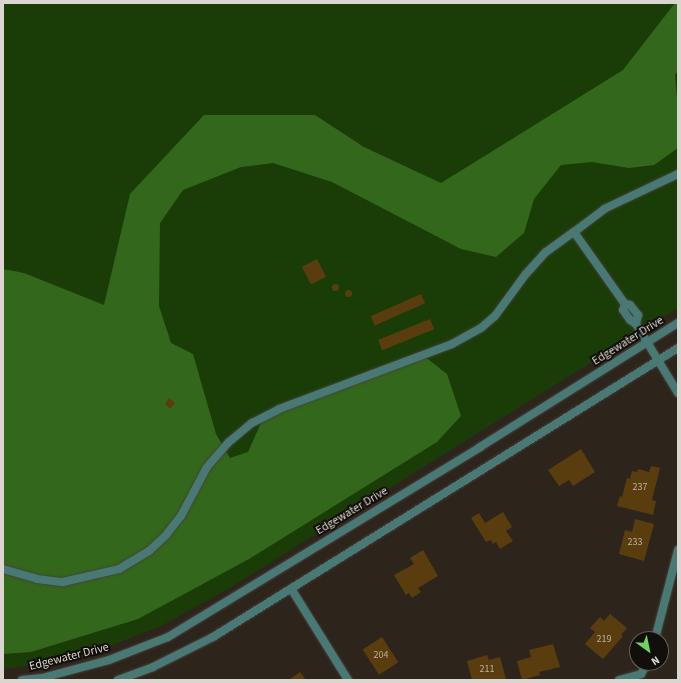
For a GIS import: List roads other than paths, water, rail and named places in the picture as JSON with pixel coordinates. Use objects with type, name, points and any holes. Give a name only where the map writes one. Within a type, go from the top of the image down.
[{"type":"street","points":[[3,569],[37,579],[63,582],[119,569],[149,551],[166,535],[181,516],[207,467],[229,442],[252,423],[279,409],[452,344],[481,328],[495,316],[526,274],[546,252],[604,209],[678,174]]},
{"type":"street","points":[[574,232],[625,304],[630,305],[638,315],[636,324],[678,393]]},
{"type":"street","name":"Edgewater Drive","points":[[22,680],[42,678],[109,660],[168,637],[191,625],[678,324]]},
{"type":"street","points":[[118,680],[128,679],[213,638],[678,348]]},
{"type":"street","points":[[657,631],[678,550]]},
{"type":"street","points":[[292,590],[348,680]]},
{"type":"street","points":[[619,680],[641,674],[643,671]]}]
